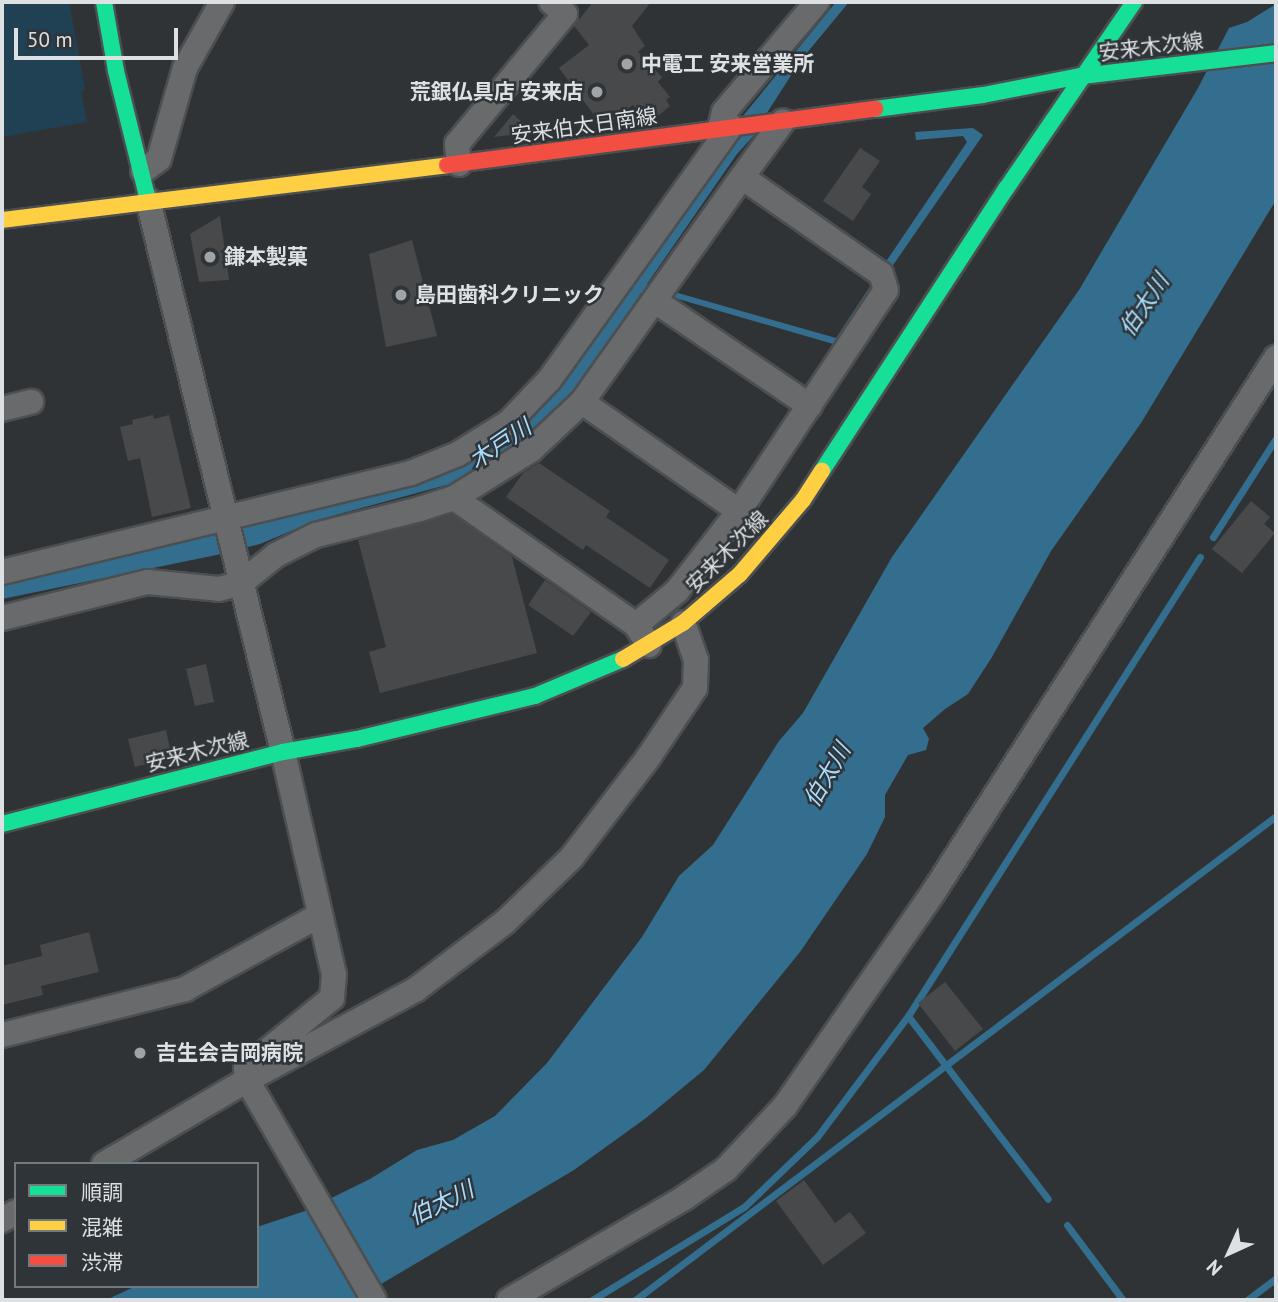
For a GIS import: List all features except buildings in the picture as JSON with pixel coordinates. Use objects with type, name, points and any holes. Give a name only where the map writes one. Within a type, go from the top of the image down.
[{"type":"main road","points":[[104,2],[116,71],[149,200]]},
{"type":"main road","points":[[1081,76],[1134,2]]},
{"type":"main road","name":"安来木次線","points":[[2,824],[283,752],[356,739],[535,696],[642,635],[682,623],[740,574],[796,509],[897,361],[1081,76],[1276,53]]},
{"type":"main road","name":"安来伯太日南線","points":[[2,220],[459,164],[983,95],[1081,76]]},
{"type":"street","points":[[143,171],[159,159],[185,68],[200,36],[222,2]]},
{"type":"street","points":[[2,572],[229,533],[411,473],[458,454],[509,422],[550,379],[729,127],[724,112],[817,2]]},
{"type":"street","points":[[459,164],[457,144],[564,6]]},
{"type":"street","points":[[2,618],[148,582],[219,589],[241,583],[276,555],[316,535],[454,498],[531,450],[582,402],[742,177],[777,122]]},
{"type":"street","points":[[454,498],[642,635],[739,511],[886,290],[881,274],[742,177]]},
{"type":"street","points":[[149,200],[283,752],[334,975],[332,998],[246,1068],[251,1086],[374,1300]]},
{"type":"street","points":[[655,301],[810,406]]},
{"type":"street","points":[[509,1300],[684,1198],[726,1169],[785,1106],[933,893],[1276,358]]},
{"type":"street","points":[[2,409],[31,402]]},
{"type":"street","points":[[582,402],[739,511]]},
{"type":"street","points":[[108,1162],[251,1086],[415,990],[505,922],[572,858],[648,758],[695,688],[696,660],[682,623]]},
{"type":"street","points":[[2,1035],[185,989],[320,915]]},
{"type":"shaded area","points":[[2,2],[69,2],[85,90],[81,91],[87,122],[2,137]]},
{"type":"water","points":[[836,2],[849,2],[801,60],[763,119],[738,122]]},
{"type":"water","name":"伯太川","points":[[1276,4],[1276,200],[1141,423],[1051,551],[992,657],[968,694],[923,728],[929,739],[926,750],[908,755],[885,795],[885,817],[867,854],[800,952],[704,1070],[646,1118],[574,1170],[354,1300],[106,1300],[132,1288],[259,1288],[259,1226],[305,1211],[370,1179],[417,1150],[453,1140],[495,1116],[547,1063],[642,937],[679,876],[713,845],[779,741],[803,713],[892,557],[1079,290],[1198,88],[1229,28],[1247,22]]},
{"type":"water","points":[[973,128],[983,135],[889,271],[883,266],[967,142],[963,136],[916,140],[915,132]]},
{"type":"water","name":"木戸川","points":[[758,131],[737,154],[647,284],[656,287],[652,293],[641,293],[584,381],[538,430],[481,469],[450,484],[317,520],[260,544],[235,550],[230,527],[412,481],[552,393],[604,328],[733,134]]},
{"type":"water","points":[[875,279],[879,287],[840,346],[668,296],[671,291],[836,338]]},
{"type":"water","points":[[226,528],[231,552],[2,599],[2,582]]},
{"type":"waterway","points":[[1213,537],[1276,438]]},
{"type":"waterway","points":[[592,1300],[744,1207],[817,1137],[908,1016],[1200,557]]},
{"type":"waterway","points":[[635,1300],[1276,816]]},
{"type":"waterway","points":[[908,1016],[1048,1199]]},
{"type":"waterway","points":[[1067,1225],[1123,1300]]},
{"type":"waterway","points":[[1247,1300],[1276,1278]]},
{"type":"traffic: fast","points":[[104,2],[116,71],[148,200]]},
{"type":"traffic: fast","points":[[822,471],[1006,189],[1134,2]]},
{"type":"traffic: fast","points":[[875,109],[983,95],[1081,76],[1276,53]]},
{"type":"traffic: fast","points":[[2,824],[283,752],[357,739],[535,696],[623,659]]},
{"type":"traffic: slow","points":[[2,220],[447,165]]},
{"type":"traffic: slow","points":[[623,659],[683,623],[740,574],[803,500],[822,471]]},
{"type":"traffic: jam","points":[[447,165],[875,109]]},
{"type":"place","name":"中電工 安来営業所","points":[[627,64]]},
{"type":"place","name":"荒銀仏具店 安来店","points":[[597,92]]},
{"type":"place","name":"鎌本製菓","points":[[210,257]]},
{"type":"place","name":"島田歯科クリニック","points":[[401,295]]},
{"type":"place","name":"吉生会吉岡病院","points":[[140,1053]]}]
